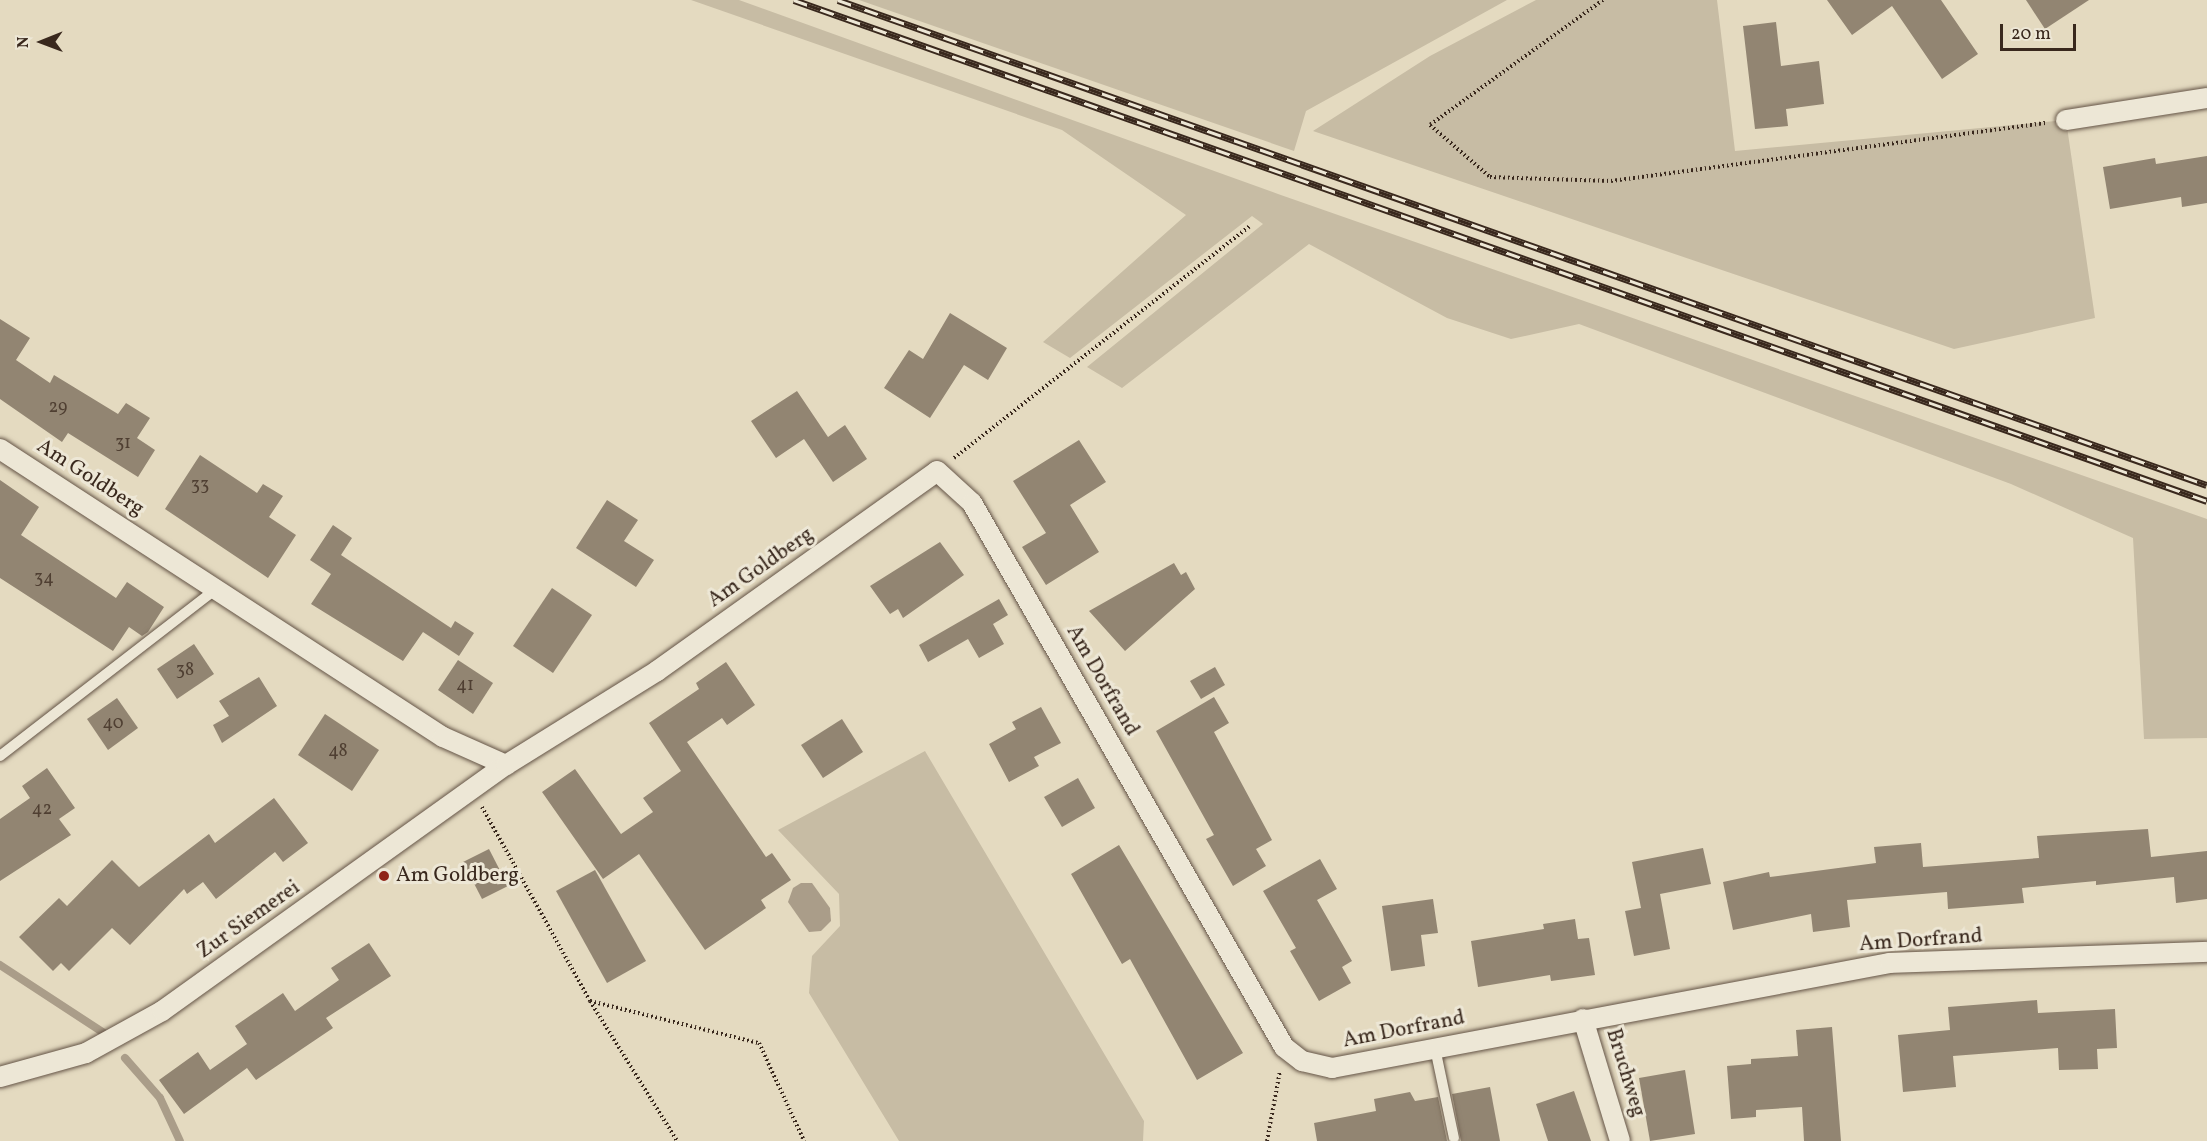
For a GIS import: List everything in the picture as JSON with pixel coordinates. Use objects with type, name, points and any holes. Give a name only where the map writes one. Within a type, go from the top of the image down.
[{"type":"street","points":[[2066,120],[2207,98]]},
{"type":"street","name":"Am Goldberg","points":[[0,449],[443,737],[506,765],[657,671],[937,471]]},
{"type":"street","name":"Am Dorfrand","points":[[937,471],[972,503],[1284,1047],[1302,1062],[1332,1068],[1890,963],[2207,952]]},
{"type":"street","name":"Zur Siemerei","points":[[0,1077],[86,1053],[162,1011],[473,791],[506,765]]},
{"type":"street","name":"Bruchweg","points":[[1583,1019],[1620,1141]]},
{"type":"lane","points":[[0,756],[216,589]]},
{"type":"lane","points":[[1435,1048],[1454,1138]]},
{"type":"path","points":[[1603,0],[1430,125],[1490,177],[1611,181],[2066,120]]},
{"type":"path","points":[[937,471],[1251,225]]},
{"type":"path","points":[[473,791],[590,1001],[677,1141]]},
{"type":"path","points":[[590,1001],[759,1043],[804,1141]]},
{"type":"path","points":[[1267,1141],[1284,1047]]},
{"type":"shaded area","points":[[691,0],[739,0],[1278,194],[2207,519],[2207,738],[2144,739],[2133,538],[2011,484],[1579,324],[1511,339],[1447,318],[1309,244],[1122,388],[1087,367],[1263,224],[1252,216],[1070,358],[1043,342],[1186,215],[1062,130]]},
{"type":"shaded area","points":[[859,0],[1507,0],[1306,111],[1294,151]]},
{"type":"shaded area","points":[[1536,0],[1717,0],[1735,151],[2066,120],[2095,318],[1954,349],[1313,131],[1430,56]]},
{"type":"shaded area","points":[[925,751],[1144,1121],[1143,1141],[899,1141],[809,993],[812,956],[840,926],[839,894],[778,830]]},
{"type":"shaded area","points":[[801,883],[812,883],[830,908],[831,921],[821,931],[809,932],[788,902],[793,888]]},
{"type":"building","points":[[1827,0],[1941,0],[1978,54],[1942,79],[1892,6],[1852,35]]},
{"type":"building","points":[[2026,0],[2089,0],[2045,29]]},
{"type":"building","points":[[1776,22],[1781,66],[1819,61],[1824,104],[1786,109],[1788,126],[1755,129],[1743,26]]},
{"type":"building","points":[[2207,156],[2207,203],[2182,207],[2181,197],[2110,209],[2103,167],[2155,158],[2156,164]]},
{"type":"building","points":[[950,313],[1007,348],[988,380],[964,365],[930,418],[884,388],[909,350],[923,359]]},
{"type":"building","points":[[0,319],[30,338],[16,360],[50,383],[54,375],[118,414],[126,403],[150,418],[137,438],[155,450],[138,477],[68,433],[62,442],[0,399]]},
{"type":"building","points":[[797,391],[828,437],[845,425],[867,459],[833,482],[804,439],[776,458],[751,421]]},
{"type":"building","points":[[1079,440],[1106,482],[1070,505],[1099,552],[1046,585],[1022,547],[1046,533],[1013,481]]},
{"type":"building","points":[[200,455],[257,493],[263,484],[283,496],[269,517],[296,535],[268,578],[165,509]]},
{"type":"building","points":[[0,480],[39,507],[21,535],[116,598],[127,582],[164,607],[148,632],[142,636],[129,627],[113,651],[0,578]]},
{"type":"building","points":[[607,500],[638,520],[624,541],[654,560],[636,587],[576,548]]},
{"type":"building","points":[[333,525],[352,538],[341,555],[451,628],[455,621],[474,633],[459,656],[423,632],[403,661],[311,604],[331,574],[310,560]]},
{"type":"building","points":[[940,542],[964,575],[903,618],[898,609],[890,614],[870,586]]},
{"type":"building","points":[[1174,563],[1181,575],[1186,572],[1195,589],[1125,651],[1089,611]]},
{"type":"building","points":[[552,588],[592,615],[553,673],[513,646]]},
{"type":"building","points":[[999,599],[1008,615],[993,624],[1004,644],[979,658],[968,639],[928,662],[919,645]]},
{"type":"building","points":[[194,644],[214,674],[177,699],[157,669]]},
{"type":"building","points":[[458,660],[493,683],[473,714],[438,690]]},
{"type":"building","points":[[726,662],[755,705],[727,725],[722,718],[687,742],[766,857],[772,853],[791,880],[761,900],[766,908],[705,950],[639,854],[603,879],[542,792],[575,769],[621,834],[653,812],[643,798],[681,771],[649,723],[699,689],[696,683]]},
{"type":"building","points":[[1215,667],[1225,685],[1201,699],[1190,681]]},
{"type":"building","points":[[259,677],[277,706],[222,743],[213,725],[229,716],[219,701]]},
{"type":"building","points":[[1214,697],[1229,723],[1214,732],[1272,840],[1256,849],[1266,866],[1233,886],[1206,839],[1214,835],[1156,731]]},
{"type":"building","points":[[117,698],[138,728],[108,750],[87,719]]},
{"type":"building","points":[[1041,707],[1061,743],[1034,757],[1039,766],[1009,782],[989,744],[1016,729],[1012,722]]},
{"type":"building","points":[[325,714],[379,750],[352,791],[298,755]]},
{"type":"building","points":[[842,719],[863,752],[823,778],[801,745]]},
{"type":"building","points":[[47,768],[75,808],[59,819],[71,835],[0,881],[0,819],[30,798],[22,786]]},
{"type":"building","points":[[1078,778],[1095,808],[1062,827],[1044,797]]},
{"type":"building","points":[[274,798],[308,843],[283,862],[275,852],[216,899],[203,882],[187,894],[184,889],[130,945],[112,928],[69,971],[61,963],[53,971],[19,937],[59,898],[67,906],[112,860],[139,887],[209,834],[215,843]]},
{"type":"building","points":[[2148,829],[2151,857],[2207,851],[2207,899],[2176,903],[2174,877],[2096,885],[2096,881],[2022,888],[2024,903],[1948,909],[1947,892],[1847,900],[1850,927],[1813,932],[1811,914],[1733,930],[1723,882],[1769,872],[1770,877],[1876,863],[1874,847],[1921,843],[1923,867],[2039,858],[2037,836]]},
{"type":"building","points":[[1119,845],[1243,1053],[1197,1080],[1130,959],[1122,964],[1071,874]]},
{"type":"building","points":[[1703,848],[1711,884],[1660,894],[1670,949],[1634,956],[1625,911],[1641,908],[1632,862]]},
{"type":"building","points":[[489,849],[508,886],[482,899],[463,862]]},
{"type":"building","points":[[1320,859],[1337,889],[1317,900],[1352,961],[1342,967],[1351,983],[1319,1001],[1290,951],[1296,948],[1263,891]]},
{"type":"building","points":[[595,870],[646,961],[607,983],[556,891]]},
{"type":"building","points":[[1433,899],[1438,933],[1421,935],[1425,966],[1391,971],[1382,906]]},
{"type":"building","points":[[1575,919],[1578,939],[1589,938],[1595,975],[1551,981],[1550,975],[1478,987],[1471,941],[1544,929],[1543,924]]},
{"type":"building","points":[[369,943],[391,976],[326,1018],[333,1028],[256,1080],[247,1068],[184,1114],[159,1080],[198,1052],[210,1070],[247,1044],[235,1026],[283,993],[295,1011],[339,980],[331,968]]},
{"type":"building","points":[[2037,1000],[2038,1013],[2115,1009],[2117,1048],[2097,1049],[2098,1069],[2059,1070],[2058,1048],[1953,1056],[1956,1087],[1903,1092],[1898,1035],[1950,1030],[1948,1007]]},
{"type":"building","points":[[1832,1027],[1841,1141],[1804,1141],[1802,1107],[1756,1110],[1756,1117],[1731,1119],[1727,1066],[1751,1064],[1751,1059],[1798,1056],[1796,1030]]},
{"type":"building","points":[[1685,1070],[1695,1134],[1650,1141],[1639,1078]]},
{"type":"building","points":[[1490,1087],[1500,1141],[1461,1141],[1452,1094]]},
{"type":"building","points":[[1574,1091],[1591,1141],[1548,1141],[1536,1104]]},
{"type":"building","points":[[1410,1092],[1415,1101],[1438,1097],[1447,1141],[1317,1141],[1314,1123],[1376,1111],[1374,1099]]},
{"type":"waterway","points":[[0,965],[104,1033]]},
{"type":"waterway","points":[[125,1058],[160,1098],[180,1141]]},
{"type":"railway","points":[[794,0],[2207,501]]},
{"type":"railway","points":[[838,0],[2207,485]]},
{"type":"place","name":"Am Goldberg","points":[[384,876]]}]
